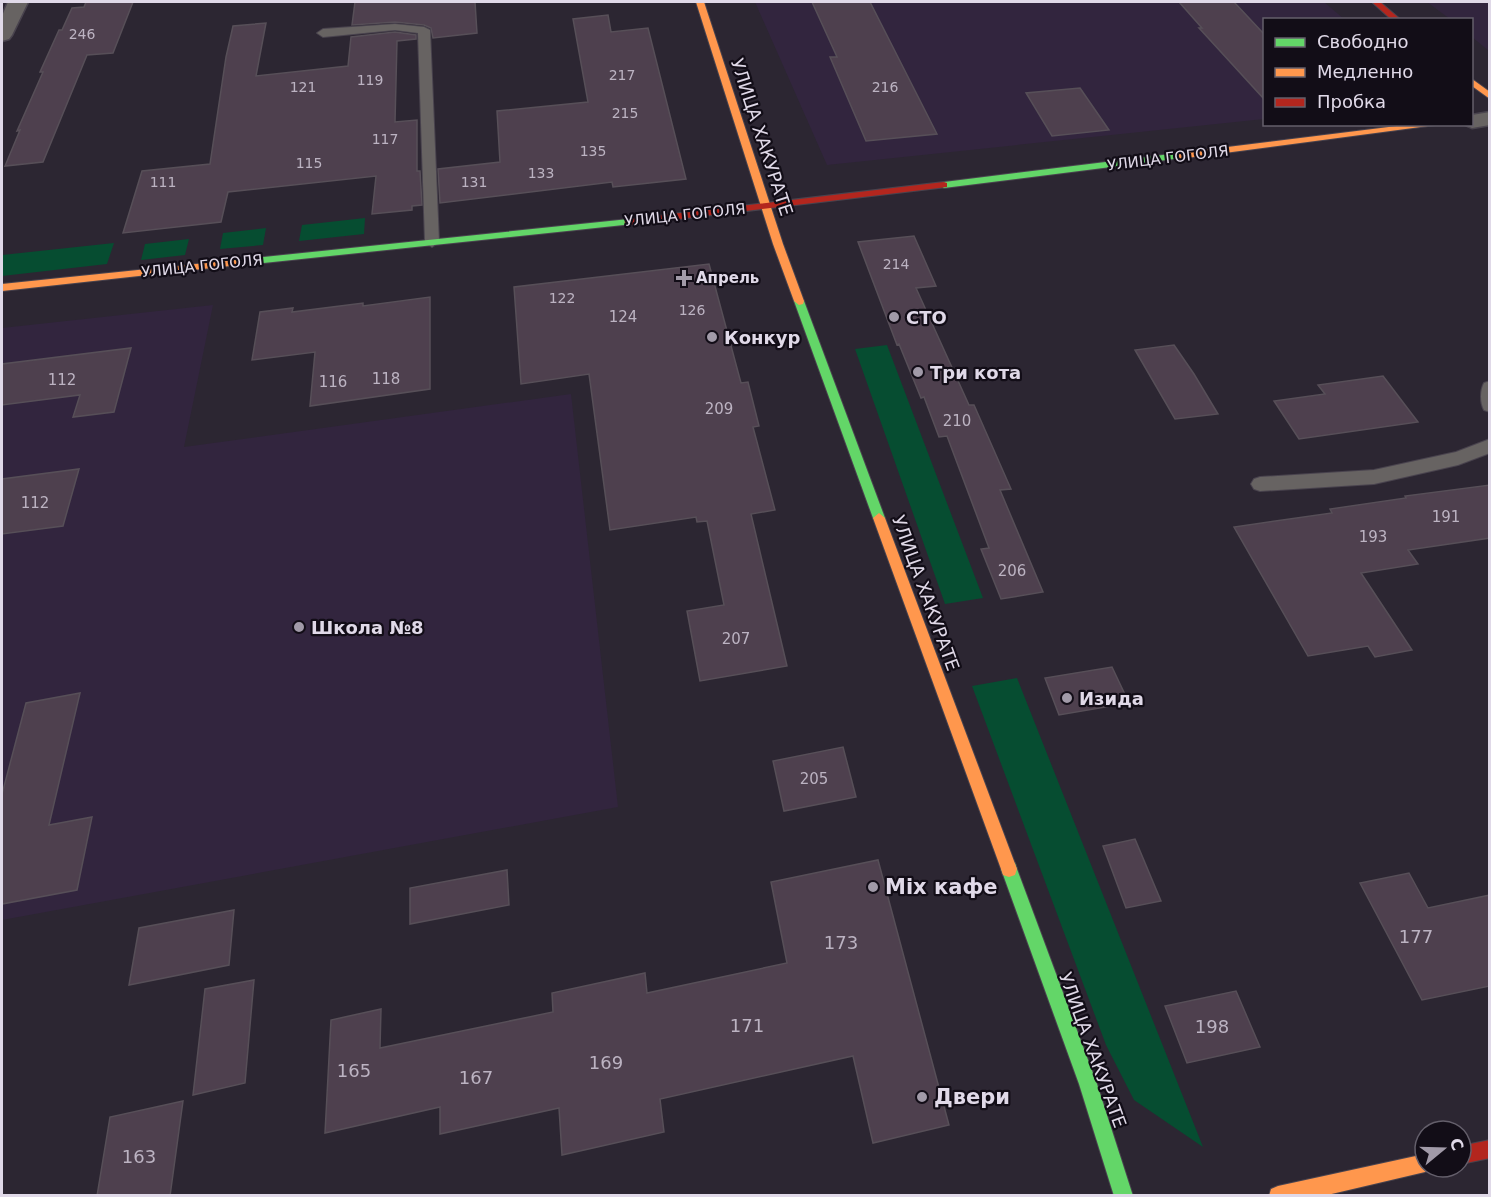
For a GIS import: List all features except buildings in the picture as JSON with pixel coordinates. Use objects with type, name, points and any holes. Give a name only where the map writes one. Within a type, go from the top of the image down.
[{"type":"street","points":[[2,35],[18,2]]},
{"type":"street","name":"УЛИЦА ХАКУРАТЕ","points":[[700,2],[766,207],[1088,1084],[1124,1196]]},
{"type":"street","points":[[1376,2],[1395,18]]},
{"type":"street","points":[[1473,83],[1490,97]]},
{"type":"street","points":[[1473,121],[1490,118]]},
{"type":"street","name":"УЛИЦА ГОГОЛЯ","points":[[2,288],[766,207],[1423,126]]},
{"type":"street","points":[[1473,1153],[1490,1149]]},
{"type":"street","points":[[1278,1196],[1413,1166]]},
{"type":"lane","points":[[322,33],[395,27],[424,30],[432,242]]},
{"type":"lane","points":[[1490,387],[1490,406]]},
{"type":"lane","points":[[1260,484],[1374,477],[1458,458],[1490,446]]},
{"type":"shaded area","points":[[755,2],[1324,2],[1343,18],[1263,18],[1263,119],[827,165]]},
{"type":"shaded area","points":[[1427,2],[1489,2],[1489,51],[1473,38],[1473,18],[1449,18]]},
{"type":"shaded area","name":"Школа №8","points":[[213,305],[184,447],[571,394],[618,807],[2,920],[2,328]]},
{"type":"green space","points":[[365,218],[364,234],[299,241],[302,225]]},
{"type":"green space","points":[[266,228],[263,245],[220,249],[223,233]]},
{"type":"green space","points":[[189,239],[185,255],[141,260],[145,244]]},
{"type":"green space","points":[[114,243],[107,264],[2,276],[2,255]]},
{"type":"green space","points":[[887,345],[983,598],[945,604],[855,349]]},
{"type":"green space","points":[[1017,678],[1203,1147],[1134,1100],[1106,1045],[972,686]]},
{"type":"traffic: fast","points":[[944,185],[1179,156]]},
{"type":"traffic: fast","points":[[235,263],[629,222]]},
{"type":"traffic: fast","points":[[799,301],[879,518]]},
{"type":"traffic: fast","points":[[1009,869],[1088,1084],[1124,1196]]},
{"type":"traffic: slow","points":[[700,2],[778,244],[799,301]]},
{"type":"traffic: slow","points":[[1473,83],[1490,97]]},
{"type":"traffic: slow","points":[[1179,156],[1423,126]]},
{"type":"traffic: slow","points":[[2,288],[235,263]]},
{"type":"traffic: slow","points":[[879,518],[1009,869]]},
{"type":"traffic: slow","points":[[1278,1196],[1413,1166]]},
{"type":"traffic: jam","points":[[1376,2],[1395,18]]},
{"type":"traffic: jam","points":[[629,222],[944,185]]},
{"type":"traffic: jam","points":[[1473,1153],[1490,1149]]},
{"type":"place","name":"Апрель","points":[[684,278]]},
{"type":"place","name":"СТО","points":[[894,317]]},
{"type":"place","name":"Конкур","points":[[712,337]]},
{"type":"place","name":"Три кота","points":[[918,372]]},
{"type":"place","name":"Школа №8","points":[[299,627]]},
{"type":"place","name":"Изида","points":[[1067,698]]},
{"type":"place","name":"Mix кафе","points":[[873,887]]},
{"type":"place","name":"Двери","points":[[922,1097]]}]
